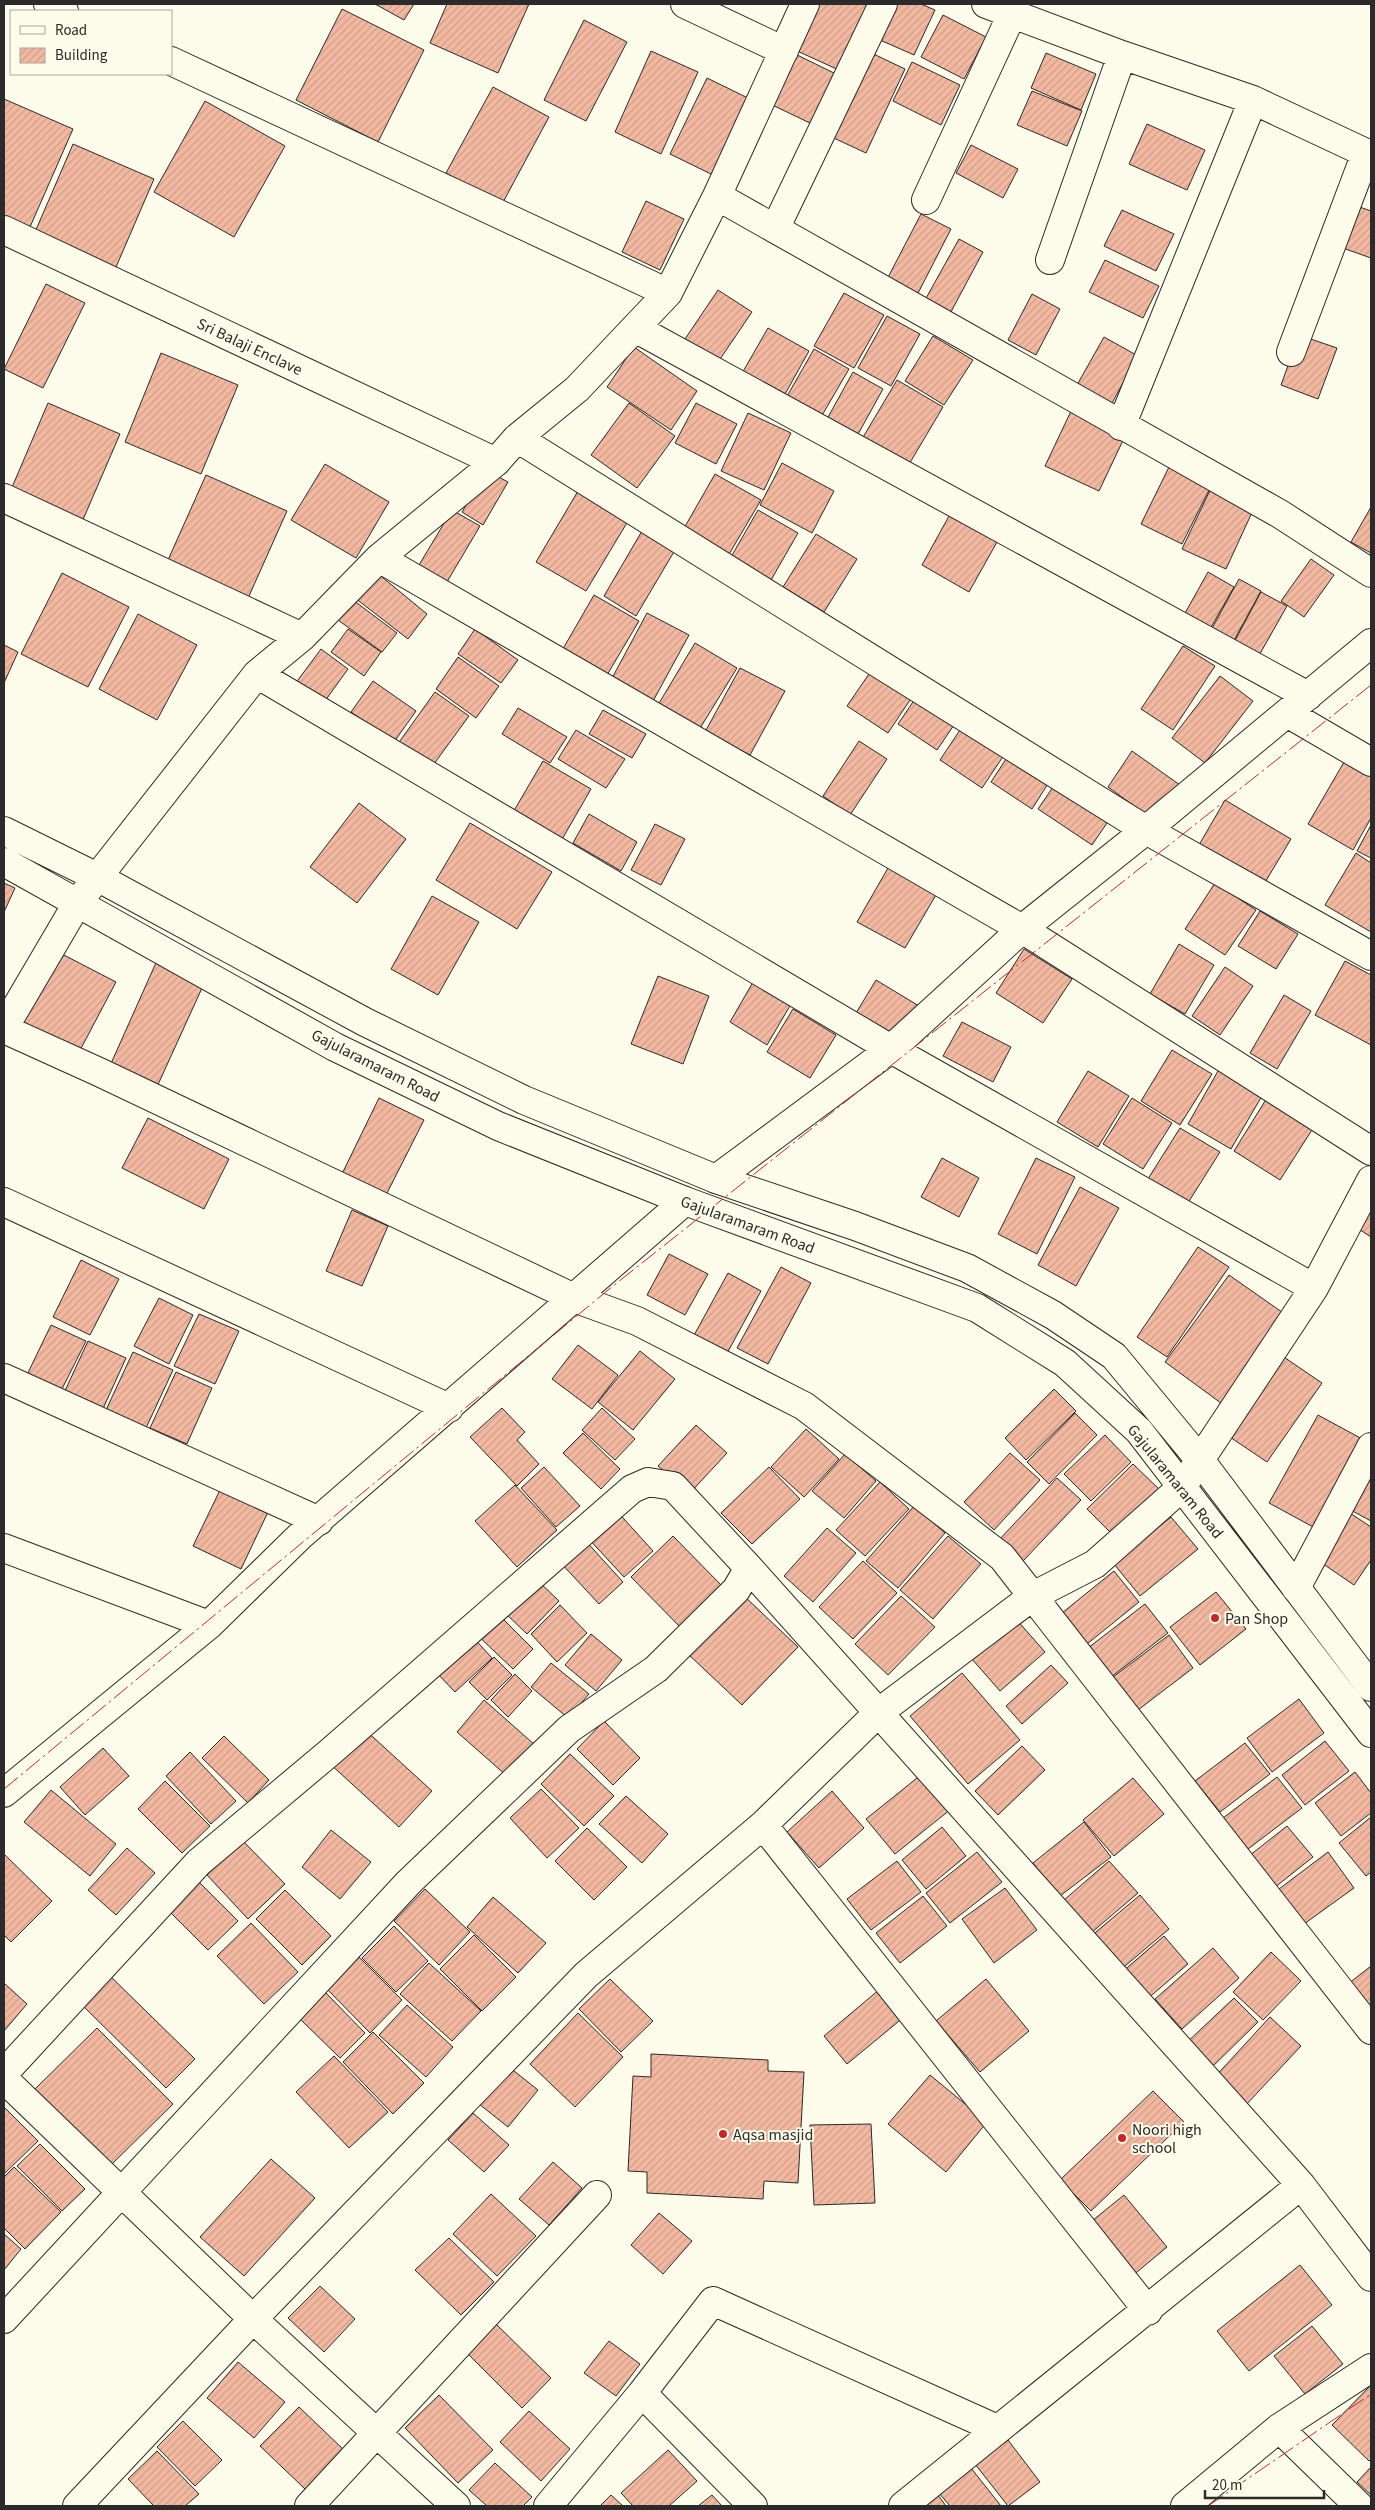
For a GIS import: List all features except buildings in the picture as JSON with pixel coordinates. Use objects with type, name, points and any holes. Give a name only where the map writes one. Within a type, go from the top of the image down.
[{"type":"street","points":[[48,4],[62,10]]},
{"type":"street","points":[[685,4],[784,51]]},
{"type":"street","points":[[804,4],[717,196],[668,293],[577,389],[517,438],[496,462],[379,558],[302,637],[257,674],[99,878],[78,902],[4,1028],[574,1298],[637,1321],[804,1406],[1002,1557],[1371,2030]]},
{"type":"street","points":[[775,229],[883,4]]},
{"type":"street","points":[[986,4],[1122,55],[1253,100],[1369,157],[1291,352]]},
{"type":"street","points":[[926,200],[1012,14]]},
{"type":"street","points":[[1050,260],[1122,55]]},
{"type":"street","points":[[172,61],[668,293]]},
{"type":"street","points":[[1121,426],[1253,100]]},
{"type":"street","points":[[717,196],[1121,426],[1280,514],[1371,572]]},
{"type":"street","name":"Sri Balaji Enclave","points":[[4,230],[496,462]]},
{"type":"street","points":[[635,328],[1308,696]]},
{"type":"street","points":[[517,438],[1146,830],[1371,956]]},
{"type":"street","points":[[4,498],[302,637]]},
{"type":"street","points":[[379,558],[1022,929],[1371,1151]]},
{"type":"street","points":[[716,1179],[891,1049],[1022,929],[1146,830],[1371,643]]},
{"type":"street","points":[[257,674],[891,1049],[1314,1288]]},
{"type":"street","points":[[1287,713],[1371,762]]},
{"type":"street","name":"Gajularamaram Road","points":[[4,831],[99,878],[366,1022],[524,1100],[716,1179],[855,1226],[967,1268],[1054,1315],[1114,1356],[1200,1460],[1371,1687]]},
{"type":"street","name":"Gajularamaram Road","points":[[4,862],[335,1047],[498,1126],[685,1202],[977,1308],[1065,1363],[1139,1432],[1371,1733]]},
{"type":"street","points":[[77,2506],[253,2319],[586,1974],[763,1825],[878,1713],[1033,1596],[1094,1564],[1182,1487],[1314,1288],[1371,1180]]},
{"type":"street","points":[[4,1202],[449,1408]]},
{"type":"street","points":[[5,1789],[209,1625],[300,1536],[685,1202]]},
{"type":"street","points":[[4,1378],[319,1521]]},
{"type":"street","points":[[1296,1588],[1371,1446]]},
{"type":"street","points":[[4,2073],[198,1862],[329,1753],[632,1489],[648,1482],[673,1486],[749,1568],[1301,2186],[1371,2276]]},
{"type":"street","points":[[4,1548],[209,1625]]},
{"type":"street","points":[[4,2319],[408,1883],[569,1729],[656,1669],[736,1590],[749,1568]]},
{"type":"street","points":[[763,1825],[1148,2311]]},
{"type":"street","points":[[4,2078],[120,2193],[253,2319],[456,2506]]},
{"type":"street","points":[[902,2506],[1148,2311],[1301,2186]]},
{"type":"street","points":[[309,2506],[597,2195]]},
{"type":"street","points":[[548,2506],[642,2393],[713,2301],[997,2429]]},
{"type":"street","points":[[1185,2506],[1279,2428],[1371,2368]]},
{"type":"street","points":[[642,2393],[753,2506]]},
{"type":"street","points":[[1279,2428],[1360,2506]]},
{"type":"power","points":[[4,1789],[613,1286],[1371,685]]},
{"type":"power","points":[[1208,2506],[1371,2394]]},
{"type":"place","name":"Pan Shop","points":[[1215,1618]]},
{"type":"place","name":"Aqsa masjid","points":[[723,2134]]},
{"type":"place","name":"Noori high school","points":[[1122,2138]]}]
